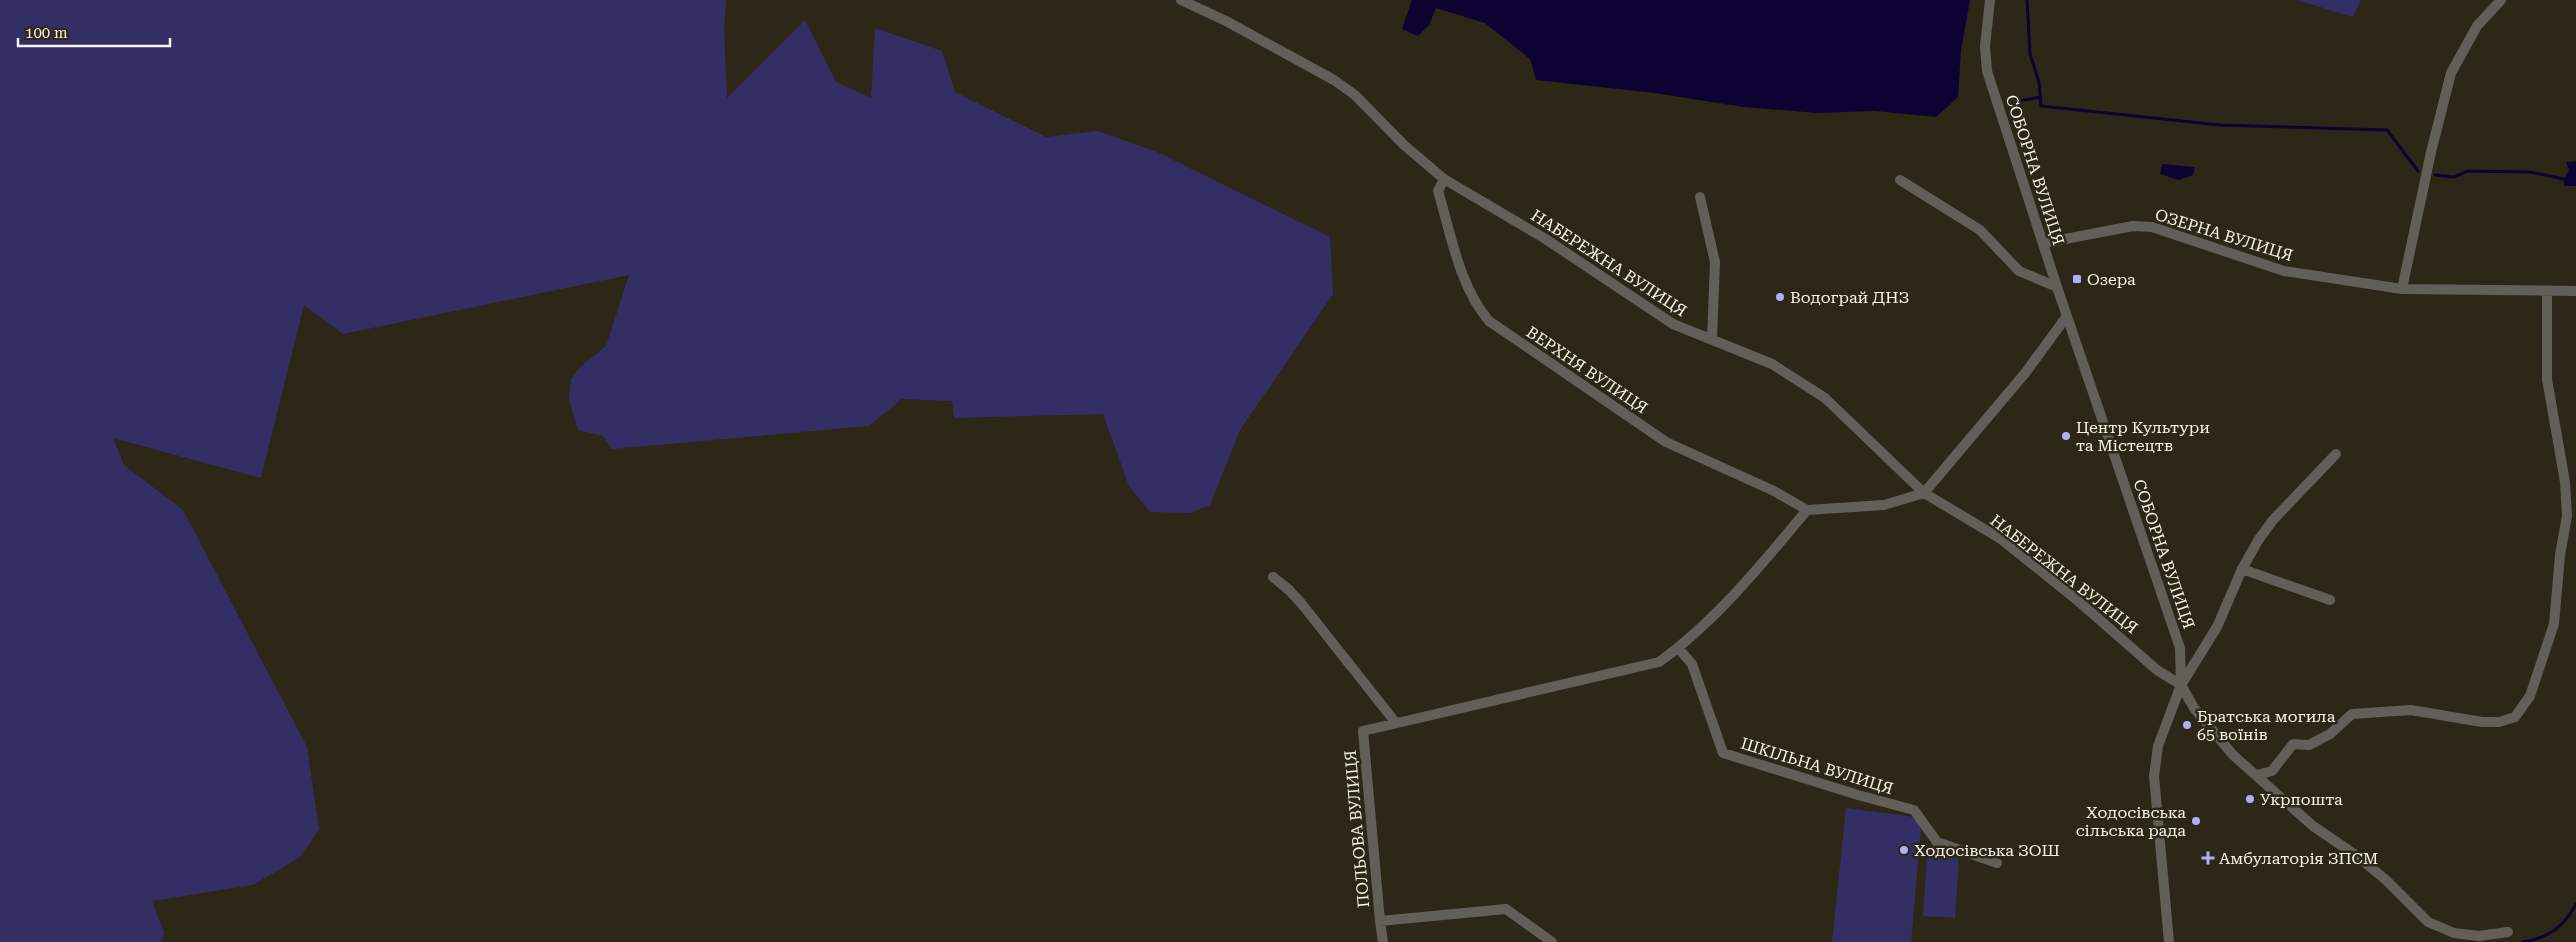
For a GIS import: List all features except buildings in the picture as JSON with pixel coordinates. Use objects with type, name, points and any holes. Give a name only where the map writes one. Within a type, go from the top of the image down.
[{"type":"street","name":"НАБЕРЕЖНА ВУЛИЦЯ","points":[[1180,0],[1226,21],[1334,80],[1355,95],[1404,144],[1444,179],[1544,238],[1673,324],[1772,364],[1825,398],[1924,493],[2001,539],[2077,600],[2158,670],[2181,685]]},
{"type":"street","name":"СОБОРНА ВУЛИЦЯ","points":[[1990,0],[1985,38],[1987,72],[2057,287],[2176,633],[2182,660],[2181,685],[2158,746],[2154,776],[2169,942]]},
{"type":"street","points":[[2402,289],[2431,152],[2451,73],[2477,26],[2501,0]]},
{"type":"street","name":"ВЕРХНЯ ВУЛИЦЯ","points":[[1444,179],[1438,191],[1461,267],[1474,302],[1488,321],[1666,442],[1774,491],[1807,510]]},
{"type":"street","points":[[1900,180],[1980,230],[2019,271],[2057,287]]},
{"type":"street","points":[[1700,197],[1715,262],[1712,339]]},
{"type":"street","name":"ОЗЕРНА ВУЛИЦЯ","points":[[2044,243],[2134,226],[2152,227],[2284,271],[2402,289],[2576,291]]},
{"type":"street","points":[[2257,775],[2272,771],[2293,744],[2308,745],[2330,734],[2352,714],[2411,710],[2482,722],[2499,722],[2515,717],[2530,696],[2554,624],[2560,555],[2567,516],[2565,482],[2547,379],[2547,290]]},
{"type":"street","points":[[1273,577],[1289,590],[1396,723],[1659,662],[1678,648],[1761,566],[1807,510],[1884,505],[1924,493],[2026,372],[2067,316]]},
{"type":"street","points":[[2336,454],[2273,520],[2259,538],[2242,569],[2217,628],[2181,685],[2212,731],[2233,755],[2313,826],[2357,856],[2428,922],[2454,933],[2479,936],[2508,932]]},
{"type":"street","points":[[2242,569],[2330,600]]},
{"type":"street","name":"ШКІЛЬНА ВУЛИЦЯ","points":[[1678,648],[1692,664],[1723,753],[1858,795],[1914,810],[1937,842],[1997,862]]},
{"type":"street","name":"ПОЛЬОВА ВУЛИЦЯ","points":[[1396,723],[1362,731],[1380,921],[1506,909],[1552,942]]},
{"type":"street","points":[[1380,921],[1383,942]]},
{"type":"shaded area","points":[[0,0],[726,0],[724,29],[727,98],[805,20],[836,82],[871,98],[875,28],[942,51],[955,92],[1046,137],[1098,131],[1157,152],[1330,237],[1333,294],[1240,430],[1210,505],[1191,513],[1150,512],[1129,486],[1103,414],[954,418],[952,401],[902,399],[869,426],[612,449],[603,436],[578,430],[569,399],[571,379],[580,367],[606,346],[629,275],[343,334],[304,305],[261,478],[113,438],[124,465],[183,510],[307,747],[319,829],[300,857],[253,885],[152,901],[164,933],[161,942],[0,942]]},
{"type":"shaded area","points":[[1412,0],[1970,0],[1961,51],[1958,97],[1936,117],[1875,111],[1817,113],[1743,107],[1655,93],[1536,80],[1530,59],[1485,23],[1436,8],[1429,25],[1418,36],[1402,29]]},
{"type":"shaded area","points":[[2297,0],[2361,0],[2353,17]]},
{"type":"shaded area","points":[[2576,161],[2576,186],[2564,186],[2564,179],[2569,170],[2566,162]]},
{"type":"shaded area","points":[[2162,164],[2195,167],[2193,175],[2179,180],[2160,174]]},
{"type":"shaded area","points":[[1846,808],[1922,818],[1911,942],[1832,942]]},
{"type":"shaded area","points":[[1927,855],[1959,857],[1955,918],[1923,916]]},
{"type":"waterway","points":[[2027,0],[2030,54],[2039,82],[2041,106],[2220,125],[2387,130],[2418,171]]},
{"type":"waterway","points":[[2019,101],[2041,97]]},
{"type":"waterway","points":[[2435,175],[2454,177],[2468,171],[2530,172],[2564,179]]},
{"type":"waterway","points":[[2523,942],[2540,938],[2561,925],[2576,904]]},
{"type":"place","name":"Озера","points":[[2077,279]]},
{"type":"place","name":"Водограй ДНЗ","points":[[1780,297]]},
{"type":"place","name":"Центр Культури та Містецтв","points":[[2066,436]]},
{"type":"place","name":"Братська могила 65 воїнів","points":[[2187,725]]},
{"type":"place","name":"Укрпошта","points":[[2250,799]]},
{"type":"place","name":"Ходосівська сільська рада","points":[[2196,821]]},
{"type":"place","name":"Ходосівська ЗОШ","points":[[1904,850]]},
{"type":"place","name":"Амбулаторія ЗПСМ","points":[[2208,858]]}]
